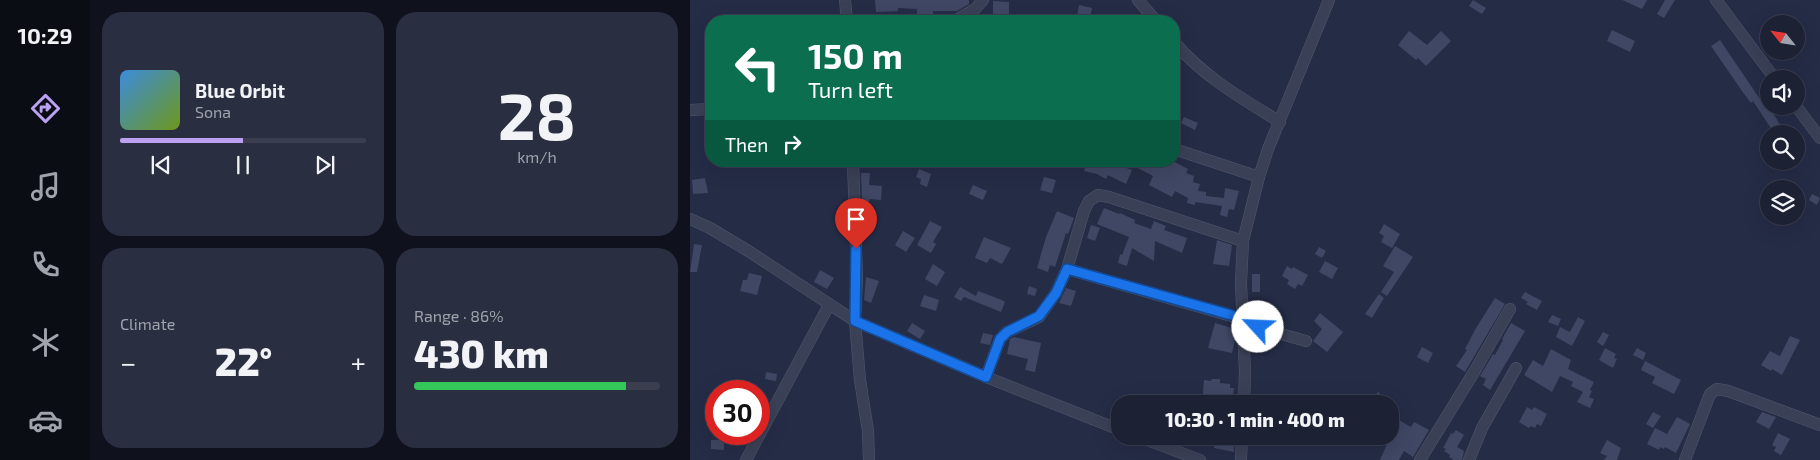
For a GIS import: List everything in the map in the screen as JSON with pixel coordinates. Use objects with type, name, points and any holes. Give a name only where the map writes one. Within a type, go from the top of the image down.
[{"type":"street","points":[[845,0],[847,15]]},
{"type":"street","points":[[965,15],[984,0]]},
{"type":"street","points":[[1138,0],[1151,15]]},
{"type":"street","points":[[1244,395],[1241,284],[1243,241],[1268,149],[1329,0]]},
{"type":"street","points":[[1720,2],[1769,70]]},
{"type":"street","points":[[1180,48],[1199,69],[1223,88],[1280,122]]},
{"type":"street","points":[[690,110],[705,109]]},
{"type":"street","points":[[1803,115],[1820,138]]},
{"type":"street","points":[[1180,151],[1259,177]]},
{"type":"street","points":[[853,167],[856,234],[855,321],[860,380],[868,431],[869,460]]},
{"type":"street","points":[[986,377],[1000,339],[1007,332],[1039,316],[1056,293],[1067,269],[1084,211],[1089,201],[1098,195],[1243,241]]},
{"type":"street","points":[[690,219],[710,228],[750,252],[855,321],[986,377],[1111,426]]},
{"type":"street","points":[[1067,269],[1242,320],[1306,341]]},
{"type":"street","points":[[746,460],[829,305]]},
{"type":"street","points":[[1420,460],[1510,309]]},
{"type":"street","points":[[1469,460],[1482,428],[1516,368]]},
{"type":"street","points":[[1685,460],[1710,394],[1717,389],[1728,391],[1820,425]]},
{"type":"street","points":[[1161,445],[1200,460]]},
{"type":"street","points":[[1242,445],[1242,460]]},
{"type":"building","points":[[875,0],[969,0],[969,4],[957,11],[933,11],[933,15],[917,15],[917,9],[898,8],[898,11],[876,12]]},
{"type":"building","points":[[1473,0],[1486,8],[1482,14],[1469,6]]},
{"type":"building","points":[[1622,0],[1647,0],[1642,9]]},
{"type":"building","points":[[1665,0],[1675,0],[1664,18],[1657,14]]},
{"type":"building","points":[[993,1],[1009,2],[1009,15],[993,15]]},
{"type":"building","points":[[1079,5],[1092,8],[1091,15],[1077,15]]},
{"type":"building","points":[[1612,30],[1635,41],[1630,52],[1607,41]]},
{"type":"building","points":[[1409,31],[1427,45],[1441,31],[1451,41],[1426,66],[1418,58],[1416,60],[1398,45]]},
{"type":"building","points":[[1720,40],[1760,99],[1760,112],[1753,101],[1751,103],[1742,91],[1711,46]]},
{"type":"building","points":[[1762,115],[1774,115],[1780,125],[1769,125]]},
{"type":"building","points":[[1184,117],[1198,123],[1195,130],[1181,123]]},
{"type":"building","points":[[1180,165],[1188,169],[1186,173],[1194,176],[1193,182],[1200,184],[1198,191],[1206,192],[1206,196],[1224,198],[1225,188],[1239,191],[1234,210],[1229,209],[1227,217],[1220,215],[1222,206],[1195,202],[1195,205],[1187,203],[1188,198],[1175,191],[1172,197],[1149,185],[1153,176],[1136,167],[1180,167]]},
{"type":"building","points":[[1085,167],[1124,167],[1132,170],[1126,184],[1108,175],[1106,179],[1097,174],[1084,171]]},
{"type":"building","points":[[919,169],[931,174],[927,187],[920,184],[921,179],[916,177]]},
{"type":"building","points":[[861,173],[870,173],[869,185],[882,186],[881,200],[870,199],[869,202],[862,202]]},
{"type":"building","points":[[1044,177],[1056,180],[1052,193],[1040,190]]},
{"type":"building","points":[[705,178],[708,193],[693,194],[692,180]]},
{"type":"building","points":[[973,185],[987,191],[983,200],[969,194]]},
{"type":"building","points":[[1812,194],[1820,198],[1817,205],[1809,200]]},
{"type":"building","points":[[1104,208],[1120,213],[1135,220],[1134,223],[1151,229],[1154,221],[1166,226],[1164,230],[1187,238],[1182,253],[1155,241],[1154,261],[1132,248],[1127,266],[1118,263],[1120,254],[1122,255],[1129,237],[1097,224]]},
{"type":"building","points":[[862,211],[874,213],[872,222],[863,220]]},
{"type":"building","points":[[1057,211],[1074,218],[1068,234],[1066,233],[1055,267],[1050,265],[1048,272],[1037,268],[1046,237]]},
{"type":"building","points":[[930,221],[942,227],[933,242],[936,244],[931,253],[917,245]]},
{"type":"building","points":[[1384,224],[1400,234],[1392,248],[1381,242],[1384,236],[1379,233]]},
{"type":"building","points":[[1091,225],[1100,228],[1095,241],[1087,238]]},
{"type":"building","points":[[903,231],[915,238],[906,252],[895,245]]},
{"type":"building","points":[[984,237],[1011,248],[1002,264],[990,258],[987,263],[975,258]]},
{"type":"building","points":[[1217,240],[1232,245],[1229,266],[1213,264]]},
{"type":"building","points":[[694,244],[702,245],[697,272],[690,272]]},
{"type":"building","points":[[1395,246],[1413,257],[1387,296],[1381,292],[1394,272],[1383,266]]},
{"type":"building","points":[[1319,247],[1326,251],[1322,258],[1315,254]]},
{"type":"building","points":[[1325,261],[1338,268],[1332,279],[1319,272]]},
{"type":"building","points":[[933,264],[945,272],[937,286],[925,279]]},
{"type":"building","points":[[1287,266],[1308,275],[1302,286],[1298,284],[1295,289],[1287,284],[1289,280],[1282,276]]},
{"type":"building","points":[[820,270],[834,278],[827,289],[814,282]]},
{"type":"building","points":[[749,273],[762,276],[757,295],[740,291],[743,280],[747,280]]},
{"type":"building","points":[[1252,274],[1260,274],[1260,292],[1252,292]]},
{"type":"building","points":[[866,277],[879,281],[871,303],[864,300]]},
{"type":"building","points":[[1029,286],[1037,289],[1035,296],[1027,294]]},
{"type":"building","points":[[960,287],[976,296],[978,291],[1002,300],[1005,302],[1001,312],[964,297],[961,301],[954,297]]},
{"type":"building","points":[[1066,288],[1076,291],[1071,306],[1059,303]]},
{"type":"building","points":[[1525,292],[1542,301],[1537,310],[1526,304],[1528,302],[1521,298]]},
{"type":"building","points":[[1379,294],[1384,298],[1372,318],[1365,314]]},
{"type":"building","points":[[924,295],[939,300],[936,311],[920,306]]},
{"type":"building","points":[[1495,298],[1505,304],[1465,372],[1456,366],[1467,350],[1465,349],[1476,328]]},
{"type":"building","points":[[1320,313],[1343,332],[1327,352],[1313,341],[1322,329],[1314,321]]},
{"type":"building","points":[[1552,315],[1561,319],[1558,326],[1548,322]]},
{"type":"building","points":[[1578,317],[1585,321],[1572,346],[1556,337],[1560,327],[1570,332]]},
{"type":"building","points":[[912,323],[925,331],[920,339],[907,331]]},
{"type":"building","points":[[1215,323],[1236,329],[1232,353],[1208,348]]},
{"type":"building","points":[[1511,323],[1525,331],[1490,390],[1483,385],[1486,379],[1480,376],[1493,354],[1495,355]]},
{"type":"building","points":[[1603,332],[1609,335],[1603,346],[1597,342]]},
{"type":"building","points":[[983,333],[993,335],[990,345],[980,343]]},
{"type":"building","points":[[1790,336],[1800,340],[1782,375],[1761,365],[1770,351],[1780,356]]},
{"type":"building","points":[[1014,337],[1041,343],[1035,372],[1025,370],[1028,359],[1007,354],[1010,339]]},
{"type":"building","points":[[1422,347],[1433,353],[1428,363],[1417,357]]},
{"type":"building","points":[[1605,348],[1616,354],[1614,358],[1617,359],[1613,368],[1599,360]]},
{"type":"building","points":[[1637,348],[1646,353],[1643,360],[1633,355]]},
{"type":"building","points":[[1551,349],[1571,360],[1568,369],[1594,382],[1590,390],[1592,391],[1589,397],[1594,399],[1590,408],[1577,402],[1583,392],[1571,386],[1573,382],[1560,376],[1552,392],[1524,375],[1533,360],[1543,366]]},
{"type":"building","points":[[1645,361],[1681,380],[1674,394],[1652,383],[1655,377],[1641,370]]},
{"type":"building","points":[[766,372],[777,374],[776,381],[765,379]]},
{"type":"building","points":[[1212,379],[1220,379],[1220,383],[1230,384],[1230,388],[1234,388],[1233,395],[1203,395],[1204,380],[1211,381]]},
{"type":"building","points":[[1527,407],[1532,410],[1534,407],[1547,414],[1541,426],[1537,424],[1535,428],[1531,426],[1529,428],[1519,422]]},
{"type":"building","points":[[1653,412],[1661,416],[1653,428],[1646,424]]},
{"type":"building","points":[[1762,412],[1776,417],[1769,429],[1756,422]]},
{"type":"building","points":[[1677,417],[1690,424],[1676,453],[1665,447],[1664,449],[1660,447],[1659,450],[1647,444],[1655,428],[1667,434]]},
{"type":"building","points":[[1399,420],[1411,427],[1414,422],[1429,430],[1413,457],[1404,451],[1399,460],[1380,460],[1387,445],[1399,445]]},
{"type":"building","points":[[1456,430],[1464,435],[1457,447],[1464,451],[1462,460],[1454,460],[1449,457],[1450,455],[1444,451],[1446,449],[1443,448],[1451,433],[1453,434]]},
{"type":"building","points":[[1778,433],[1790,439],[1781,455],[1774,451],[1776,447],[1772,445]]},
{"type":"building","points":[[1607,440],[1621,448],[1617,460],[1604,460],[1607,456],[1600,453]]},
{"type":"building","points":[[711,445],[724,445],[724,450],[711,449]]},
{"type":"building","points":[[1215,445],[1234,445],[1234,452],[1214,448]]},
{"type":"route","points":[[856,249],[855,321],[986,377],[1000,339],[1007,332],[1033,321],[1044,311],[1056,293],[1067,269],[1242,318],[1242,322],[1258,327]]}]
